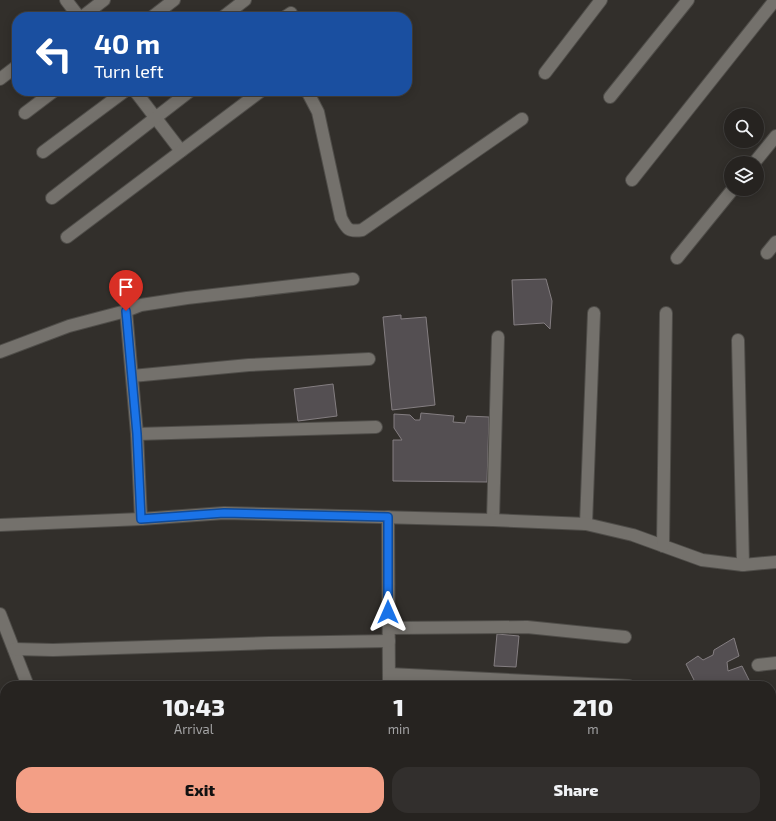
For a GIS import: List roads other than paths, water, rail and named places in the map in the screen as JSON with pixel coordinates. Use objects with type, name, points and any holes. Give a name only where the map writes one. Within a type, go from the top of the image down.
[{"type":"street","points":[[66,0],[75,12]]},
{"type":"street","points":[[88,12],[104,0]]},
{"type":"street","points":[[158,12],[174,0]]},
{"type":"street","points":[[229,12],[245,0]]},
{"type":"street","points":[[545,73],[601,0]]},
{"type":"street","points":[[610,97],[688,0]]},
{"type":"street","points":[[632,180],[775,0]]},
{"type":"street","points":[[0,79],[12,70]]},
{"type":"street","points":[[25,113],[47,96]]},
{"type":"street","points":[[43,152],[119,96]]},
{"type":"street","points":[[139,96],[181,151]]},
{"type":"street","points":[[52,198],[184,96]]},
{"type":"street","points":[[68,237],[254,96]]},
{"type":"street","points":[[309,96],[318,112],[341,218],[347,229],[353,231],[362,230],[522,119]]},
{"type":"street","points":[[760,156],[776,136]]},
{"type":"street","points":[[677,258],[727,196]]},
{"type":"street","points":[[767,253],[776,242]]},
{"type":"street","points":[[0,352],[69,326],[126,311],[141,305],[187,298],[353,279]]},
{"type":"street","points":[[126,311],[137,434],[141,519]]},
{"type":"street","points":[[586,524],[594,313]]},
{"type":"street","points":[[663,546],[666,313]]},
{"type":"street","points":[[493,520],[498,337]]},
{"type":"street","points":[[738,340],[742,565]]},
{"type":"street","points":[[132,376],[248,365],[369,359]]},
{"type":"street","points":[[137,434],[376,427]]},
{"type":"street","points":[[0,525],[141,519],[224,513],[586,524],[633,535],[702,560],[742,565],[776,562]]},
{"type":"street","points":[[388,517],[389,680],[429,681]]},
{"type":"street","points":[[0,614],[26,681]]},
{"type":"street","points":[[389,628],[527,627],[625,637]]},
{"type":"street","points":[[14,649],[53,650],[269,643],[389,641]]},
{"type":"street","points":[[758,665],[776,663]]}]
